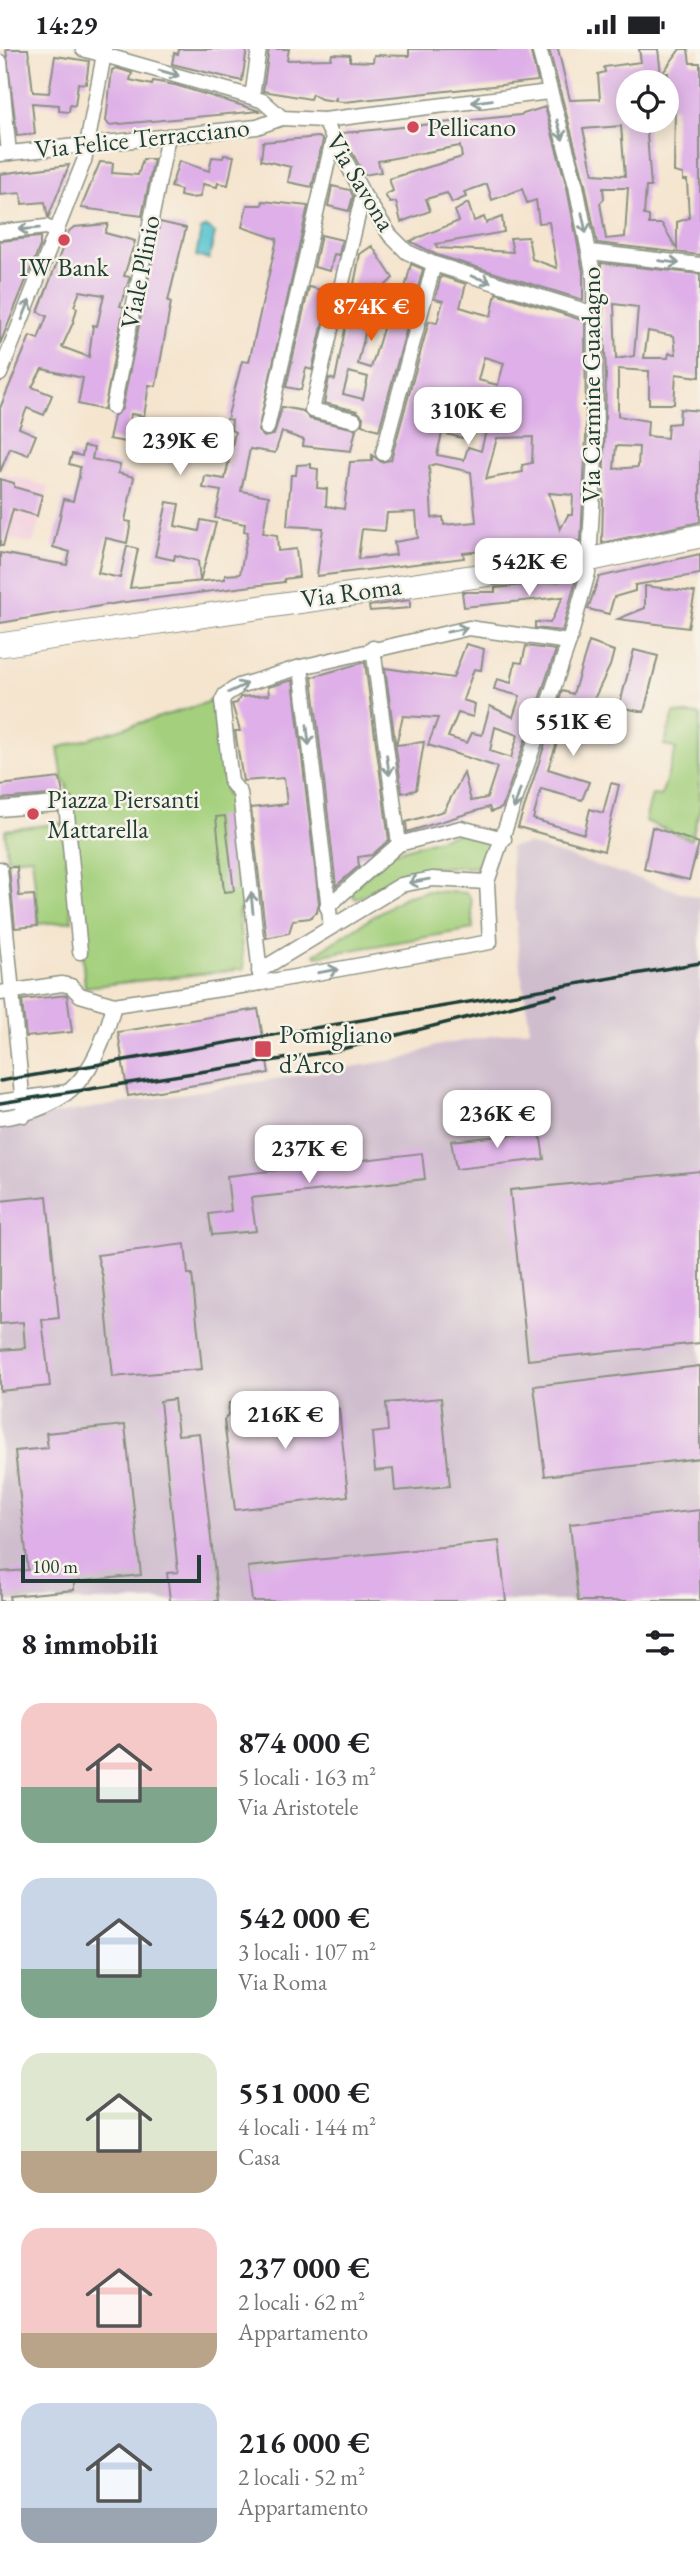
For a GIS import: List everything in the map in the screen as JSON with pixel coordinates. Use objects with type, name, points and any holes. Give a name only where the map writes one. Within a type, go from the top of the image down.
[{"type":"main road","name":"Via Roma","points":[[0,645],[588,560],[700,537]]},
{"type":"street","name":"Via Felice Terracciano","points":[[83,49],[104,52],[252,97],[262,101],[282,118]]},
{"type":"street","points":[[252,97],[259,49]]},
{"type":"street","name":"Via Carmine Guadagno","points":[[487,882],[569,642],[588,573],[596,437],[590,252],[576,186],[539,49]]},
{"type":"street","points":[[0,374],[89,144],[104,52]]},
{"type":"street","points":[[0,62],[5,153]]},
{"type":"street","name":"Via Felice Terracciano","points":[[5,153],[257,127],[282,118],[324,120],[549,92]]},
{"type":"street","name":"Via Savona","points":[[324,120],[363,194],[390,236],[407,252],[434,264],[594,314]]},
{"type":"street","name":"Viale Plinio","points":[[113,407],[168,136]]},
{"type":"street","points":[[267,428],[332,138]]},
{"type":"street","points":[[354,420],[312,410],[363,194]]},
{"type":"street","points":[[0,232],[46,227],[57,232]]},
{"type":"street","points":[[590,252],[700,265]]},
{"type":"street","points":[[383,453],[434,264]]},
{"type":"street","points":[[260,977],[240,793],[231,782],[222,701],[225,695],[239,686],[301,667],[373,648],[469,628],[569,642]]},
{"type":"street","points":[[373,648],[399,844]]},
{"type":"street","points":[[301,667],[331,927]]},
{"type":"street","points":[[0,809],[66,803],[80,952]]},
{"type":"street","points":[[327,907],[399,844],[461,828],[505,834]]},
{"type":"street","points":[[0,869],[5,993],[24,1115]]},
{"type":"street","points":[[5,993],[62,983],[71,986],[80,995],[114,1005],[260,977],[489,942],[487,882],[432,879],[401,885],[331,927],[260,977]]},
{"type":"street","points":[[0,1118],[24,1115],[47,1107],[74,1088],[87,1073],[106,1032],[114,1005]]},
{"type":"street","points":[[0,1102],[74,1088]]},
{"type":"shaded area","points":[[0,473],[49,487],[33,543],[0,538]]},
{"type":"shaded area","points":[[528,844],[700,898],[700,1601],[0,1601],[0,1123],[407,1058],[435,1046],[530,1029],[519,959],[510,847]]},
{"type":"green space","points":[[215,700],[226,796],[236,795],[247,910],[238,911],[244,969],[85,987],[67,785],[63,779],[58,748]]},
{"type":"green space","points":[[674,713],[700,715],[700,807],[691,840],[645,821],[652,795],[661,796],[676,749],[664,745]]},
{"type":"green space","points":[[63,823],[72,921],[39,924],[32,857],[7,859],[5,830]]},
{"type":"green space","points":[[465,831],[494,842],[494,848],[476,867],[436,867],[405,871],[356,899],[349,891],[392,853]]},
{"type":"green space","points":[[428,891],[467,893],[471,899],[473,929],[317,956],[315,954],[404,897]]},
{"type":"water","points":[[207,227],[215,233],[209,259],[196,256],[201,230]]},
{"type":"building","points":[[6,49],[28,49],[33,92],[49,93],[55,56],[89,61],[86,84],[78,83],[75,106],[70,105],[69,112],[59,111],[59,105],[32,103],[35,134],[17,136]]},
{"type":"building","points":[[179,49],[247,49],[242,81],[172,64],[174,53],[178,54]]},
{"type":"building","points":[[269,49],[289,49],[287,60],[331,59],[332,54],[350,55],[350,61],[373,62],[374,55],[409,56],[409,49],[530,49],[538,81],[344,102],[336,101],[336,97],[335,101],[321,99],[312,94],[310,99],[263,91]]},
{"type":"building","points":[[549,49],[558,49],[570,100],[600,99],[598,74],[605,72],[604,67],[641,62],[639,49],[658,49],[661,70],[616,70],[616,126],[583,129],[593,174],[625,176],[622,133],[647,133],[651,187],[646,187],[644,215],[649,216],[649,224],[662,224],[677,249],[677,222],[689,218],[687,180],[683,180],[683,174],[674,172],[675,133],[679,133],[679,70],[665,70],[680,49],[688,49],[690,63],[700,63],[700,255],[597,243],[585,184]],"holes":[[[603,188],[628,188],[625,237],[606,239],[600,203],[604,199]]]},
{"type":"building","points":[[116,68],[132,73],[130,80],[152,85],[153,81],[175,85],[260,111],[109,125],[106,121],[112,70]]},
{"type":"building","points":[[545,107],[567,188],[583,272],[583,300],[437,255],[410,241],[459,221],[455,211],[468,203],[474,221],[484,217],[486,223],[502,217],[504,232],[436,244],[437,248],[513,252],[510,238],[528,237],[532,259],[557,268],[549,222],[539,223],[536,200],[527,203],[522,189],[492,200],[487,184],[464,192],[466,197],[452,203],[447,193],[426,199],[430,211],[401,222],[396,202],[390,203],[385,195],[393,191],[389,179],[462,157],[460,146],[378,161],[381,172],[364,175],[342,133],[520,115]]},
{"type":"building","points":[[319,137],[323,140],[312,187],[288,182],[291,167],[261,160],[263,142]]},
{"type":"building","points":[[224,155],[234,156],[228,185],[218,183],[217,187],[203,184],[200,197],[189,198],[180,196],[181,190],[171,187],[179,161],[209,171],[212,157],[223,158]]},
{"type":"building","points":[[143,159],[154,159],[142,216],[81,208],[100,162],[113,163],[112,173],[138,175]]},
{"type":"building","points":[[69,165],[48,218],[45,202],[22,204],[21,193],[0,195],[0,174]]},
{"type":"building","points":[[332,186],[350,190],[353,196],[349,211],[328,206]]},
{"type":"building","points":[[263,201],[308,206],[258,431],[264,437],[274,435],[282,407],[303,411],[310,419],[356,429],[351,451],[303,446],[304,440],[282,432],[275,453],[250,449],[241,491],[269,496],[263,533],[277,535],[278,551],[296,549],[299,577],[284,579],[284,582],[118,603],[0,623],[0,553],[67,565],[70,552],[53,547],[64,499],[73,501],[79,477],[80,467],[69,464],[72,454],[82,456],[84,446],[94,448],[92,459],[120,465],[118,473],[134,477],[125,521],[131,522],[127,543],[106,538],[98,573],[120,578],[127,546],[138,549],[130,588],[225,579],[225,575],[240,574],[248,532],[244,531],[245,524],[215,518],[221,491],[203,488],[205,476],[225,479],[235,432],[231,430],[232,420],[227,419],[242,361],[249,362],[277,239],[242,227],[247,205],[262,205]]},
{"type":"building","points":[[160,222],[186,228],[168,301],[171,302],[156,386],[149,385],[144,416],[131,414],[125,442],[109,439],[114,416],[122,409]]},
{"type":"building","points":[[108,224],[105,233],[135,241],[124,276],[130,277],[120,306],[124,307],[104,410],[78,404],[83,378],[42,369],[32,387],[52,395],[44,415],[27,408],[19,428],[36,435],[28,455],[10,448],[0,472],[0,408],[30,336],[38,339],[47,316],[38,312],[69,231],[74,227]],"holes":[[[80,291],[104,295],[97,326],[93,325],[89,357],[62,347],[73,323],[77,308],[74,306]]]},
{"type":"building","points":[[321,235],[342,240],[339,255],[334,254],[330,271],[314,267]]},
{"type":"building","points":[[40,237],[40,246],[0,344],[0,241]]},
{"type":"building","points":[[372,246],[393,278],[384,287],[376,285],[358,364],[371,368],[390,306],[401,305],[411,264],[423,269],[379,430],[362,425],[363,417],[357,411],[324,403],[329,378],[335,380],[360,254]],"holes":[[[349,372],[368,377],[363,399],[343,394]]]},
{"type":"building","points":[[601,263],[700,274],[700,377],[676,374],[674,404],[649,404],[649,371],[618,369],[618,416],[648,421],[647,436],[667,438],[668,424],[679,423],[680,409],[700,411],[700,522],[602,543],[606,375]],"holes":[[[614,304],[638,307],[634,356],[616,359]],[[648,331],[674,336],[676,354],[669,353],[668,358],[644,358]],[[616,446],[639,447],[638,467],[614,469]]]},
{"type":"building","points":[[441,276],[466,284],[460,307],[491,316],[496,293],[585,321],[586,437],[581,541],[463,553],[464,558],[317,576],[323,528],[287,526],[291,475],[296,475],[297,465],[311,464],[311,468],[318,469],[317,488],[327,489],[326,506],[344,509],[350,462],[372,461],[372,455],[381,462],[391,460],[429,321],[437,323],[443,301],[435,299]],"holes":[[[484,357],[504,363],[498,385],[478,380]],[[473,392],[494,398],[481,451],[468,447],[464,460],[437,455],[442,433],[462,438]],[[533,437],[532,463],[522,465],[523,472],[486,479],[497,438]],[[435,464],[471,472],[476,522],[444,525],[443,517],[432,518],[429,466]],[[549,493],[573,495],[572,515],[568,515],[560,530]],[[416,512],[418,538],[394,542],[396,555],[358,559],[362,529],[385,531],[387,513]]]},
{"type":"building","points":[[309,287],[330,292],[312,370],[306,368],[301,390],[286,387]]},
{"type":"building","points":[[0,479],[14,483],[14,487],[42,495],[37,516],[13,509],[3,546],[0,546]]},
{"type":"building","points":[[167,502],[179,504],[175,526],[199,531],[201,520],[216,523],[200,581],[198,561],[175,555],[174,560],[155,556]]},
{"type":"building","points":[[700,554],[700,574],[635,585],[635,591],[614,597],[609,614],[588,609],[599,577]]},
{"type":"building","points":[[577,576],[562,631],[535,628],[535,622],[550,623],[563,597],[464,607],[462,592],[495,592],[495,588],[560,581]]},
{"type":"building","points":[[645,586],[695,592],[688,628],[618,619],[645,608]]},
{"type":"building","points":[[410,600],[410,608],[370,611],[369,606]]},
{"type":"building","points":[[589,642],[614,651],[610,666],[593,701],[597,702],[589,722],[567,713],[548,769],[589,782],[582,800],[541,789],[533,819],[584,834],[590,809],[603,813],[611,783],[619,785],[604,851],[518,827],[562,691],[573,694]]},
{"type":"building","points":[[466,644],[484,649],[481,670],[474,669],[463,700],[475,704],[473,717],[458,713],[448,737],[467,743],[472,733],[482,735],[490,706],[513,717],[520,696],[494,689],[497,679],[511,683],[515,662],[522,663],[526,646],[556,650],[502,808],[491,812],[489,807],[407,832],[406,822],[444,811],[464,773],[471,801],[487,798],[497,767],[428,745],[438,718],[403,716],[396,745],[424,742],[416,790],[402,793],[385,668],[453,678]],"holes":[[[495,727],[518,735],[511,758],[490,751]]]},
{"type":"building","points":[[634,650],[658,656],[644,712],[619,707]]},
{"type":"building","points":[[365,662],[389,840],[372,855],[358,857],[359,866],[336,886],[312,677]]},
{"type":"building","points":[[293,680],[319,903],[317,912],[310,918],[293,920],[289,933],[266,938],[251,808],[287,804],[284,778],[243,781],[235,731],[240,731],[232,704],[237,703],[240,697],[269,695],[268,687]]},
{"type":"building","points":[[60,778],[63,794],[0,799],[0,785]]},
{"type":"building","points":[[225,816],[234,891],[224,892],[216,817]]},
{"type":"building","points":[[652,827],[699,843],[689,880],[644,869]]},
{"type":"building","points":[[9,867],[17,867],[19,896],[34,895],[37,926],[15,928]]},
{"type":"building","points":[[67,995],[72,1032],[26,1037],[22,1000]]},
{"type":"building","points":[[258,1009],[269,1073],[128,1096],[118,1032]]},
{"type":"building","points":[[540,1132],[544,1159],[456,1169],[451,1141]]},
{"type":"building","points":[[422,1153],[425,1179],[251,1198],[256,1231],[212,1235],[209,1214],[231,1211],[227,1176]]},
{"type":"building","points":[[700,1171],[700,1343],[528,1360],[510,1190]]},
{"type":"building","points":[[47,1196],[59,1318],[42,1320],[50,1386],[0,1391],[0,1350],[25,1348],[23,1322],[0,1324],[0,1201]]},
{"type":"building","points":[[185,1244],[188,1274],[192,1274],[202,1369],[113,1377],[103,1278],[97,1255]]},
{"type":"building","points":[[700,1366],[700,1458],[545,1476],[534,1386]]},
{"type":"building","points":[[331,1393],[332,1403],[339,1409],[348,1496],[235,1510],[224,1420],[228,1415],[229,1403]]},
{"type":"building","points":[[441,1398],[450,1486],[395,1491],[393,1469],[375,1471],[372,1433],[388,1431],[386,1403]]},
{"type":"building","points":[[174,1399],[178,1435],[199,1433],[218,1601],[170,1601],[167,1573],[178,1572],[160,1401]]},
{"type":"building","points":[[125,1425],[141,1575],[74,1582],[74,1590],[9,1596],[10,1601],[0,1601],[0,1572],[28,1570],[15,1451],[48,1448],[46,1433]]},
{"type":"building","points":[[700,1510],[700,1601],[578,1601],[570,1524]]},
{"type":"building","points":[[499,1541],[506,1601],[252,1601],[248,1567]]},
{"type":"railway","points":[[0,1081],[700,963]]},
{"type":"railway","points":[[0,1103],[334,1051],[556,995]]},
{"type":"place","name":"Pellicano","points":[[413,127]]},
{"type":"place","name":"IW Bank","points":[[64,240]]},
{"type":"place","name":"Piazza Piersanti Mattarella","points":[[33,814]]},
{"type":"place","name":"Pomigliano d’Arco","points":[[263,1049]]}]
